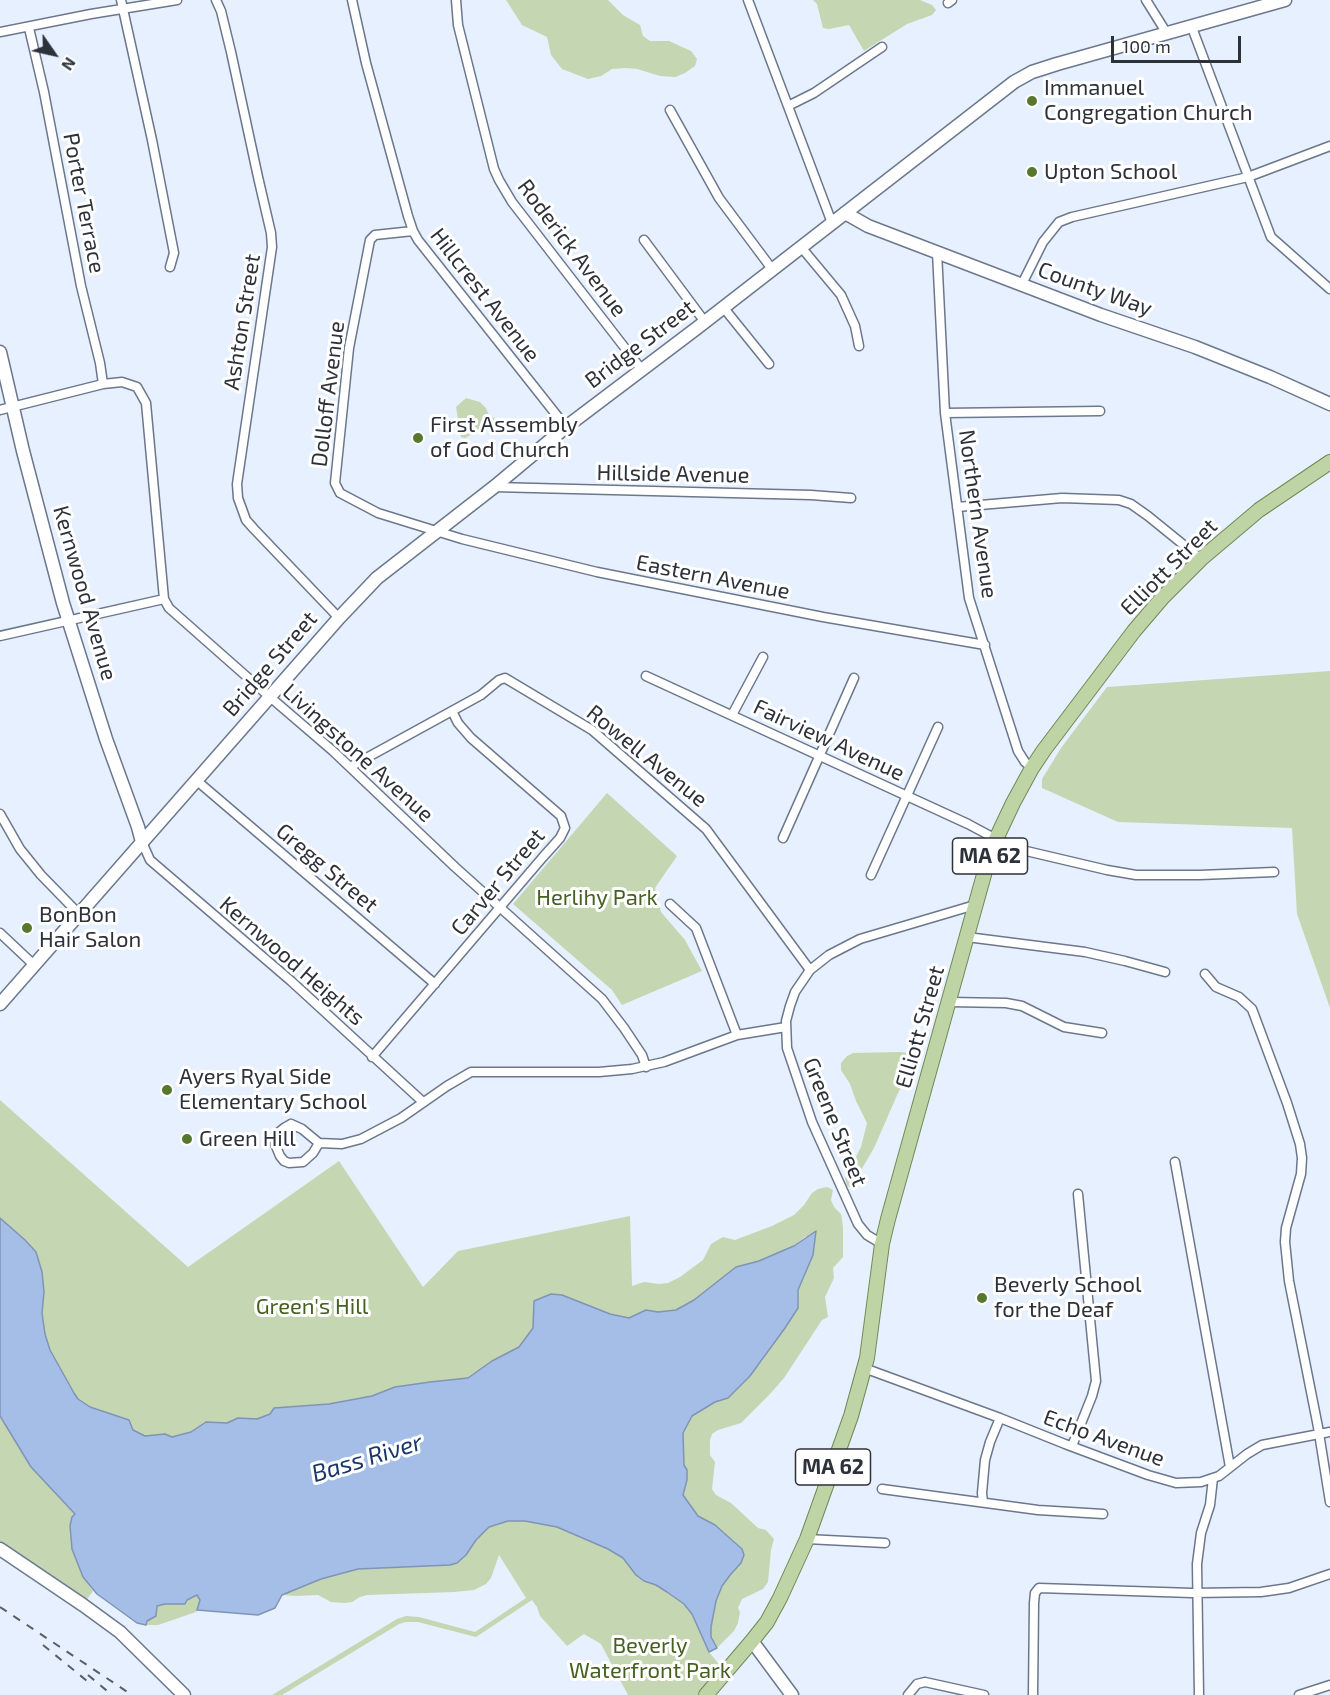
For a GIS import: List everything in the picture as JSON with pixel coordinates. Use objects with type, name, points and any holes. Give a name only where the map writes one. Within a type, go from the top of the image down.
[{"type":"main road","name":"Bridge Street","points":[[0,1004],[269,697],[377,578],[494,487],[566,427],[1014,82],[1032,72],[1057,63],[1285,0]]},
{"type":"main road","name":"County Way","points":[[845,213],[868,226],[1101,315],[1195,347],[1330,404]]},
{"type":"main road","name":"Kernwood Avenue","points":[[0,352],[6,409],[68,621],[142,842]]},
{"type":"main road","name":"Elliott Street","points":[[706,1695],[752,1641],[780,1598],[807,1539],[851,1416],[870,1338],[882,1244],[975,904],[996,839],[1013,803],[1032,768],[1149,612],[1178,580],[1259,510],[1330,462]]},
{"type":"main road","points":[[0,1549],[120,1632],[184,1695]]},
{"type":"main road","points":[[752,1641],[792,1695]]},
{"type":"street","points":[[0,32],[29,28],[122,5],[177,0]]},
{"type":"street","name":"Ashton Street","points":[[216,0],[231,52],[271,233],[272,247],[238,472],[238,498],[246,520],[339,618]]},
{"type":"street","name":"Hillcrest Avenue","points":[[352,0],[366,63],[413,231],[566,427]]},
{"type":"street","name":"Roderick Avenue","points":[[456,0],[458,25],[494,169],[499,180],[512,202],[642,370]]},
{"type":"street","points":[[748,0],[832,223]]},
{"type":"street","points":[[1146,0],[1166,32]]},
{"type":"street","points":[[122,5],[174,253],[170,267]]},
{"type":"street","points":[[1191,26],[1271,237],[1330,289]]},
{"type":"street","name":"Porter Terrace","points":[[29,28],[44,92],[81,286],[104,384]]},
{"type":"street","points":[[788,106],[814,93],[882,47]]},
{"type":"street","points":[[670,110],[719,198],[772,268]]},
{"type":"street","points":[[1022,284],[1043,242],[1059,222],[1072,217],[1248,177],[1330,146]]},
{"type":"street","name":"Dolloff Avenue","points":[[413,231],[375,235],[370,240],[350,348],[335,483],[340,493],[378,513],[437,531]]},
{"type":"street","points":[[644,240],[705,321]]},
{"type":"street","points":[[801,247],[841,295],[855,326],[859,346]]},
{"type":"street","name":"Northern Avenue","points":[[937,252],[945,413],[969,598],[1020,757],[1032,768]]},
{"type":"street","points":[[723,308],[768,364]]},
{"type":"street","points":[[0,636],[164,599],[152,462],[146,423],[146,403],[137,387],[123,382],[104,384],[6,409]]},
{"type":"street","points":[[945,413],[1100,411]]},
{"type":"street","name":"Hillside Avenue","points":[[494,487],[851,498]]},
{"type":"street","points":[[957,507],[1062,498],[1119,500],[1131,504],[1148,516],[1201,559]]},
{"type":"street","name":"Eastern Avenue","points":[[437,531],[597,572],[823,617],[985,645]]},
{"type":"street","name":"Livingstone Avenue","points":[[164,599],[169,608],[350,767],[500,908],[602,999],[642,1055],[646,1067]]},
{"type":"street","points":[[732,716],[763,657]]},
{"type":"street","name":"Fairview Avenue","points":[[646,676],[1022,850],[1136,875],[1274,872]]},
{"type":"street","name":"Rowell Avenue","points":[[350,767],[481,695],[499,680],[505,678],[592,730],[706,829],[810,970]]},
{"type":"street","points":[[783,838],[854,678]]},
{"type":"street","name":"Carver Street","points":[[372,1057],[560,837],[565,828],[561,816],[554,808],[471,738],[458,723],[452,711]]},
{"type":"street","points":[[871,876],[938,727]]},
{"type":"street","name":"Gregg Street","points":[[196,780],[435,984]]},
{"type":"street","points":[[0,814],[20,849],[41,875],[79,914]]},
{"type":"street","name":"Kernwood Heights","points":[[142,842],[150,860],[291,981],[423,1102]]},
{"type":"street","points":[[670,904],[696,928],[737,1035]]},
{"type":"street","name":"Greene Street","points":[[882,1244],[867,1235],[858,1224],[799,1087],[787,1048],[786,1021],[790,1006],[795,992],[810,970],[829,955],[860,939],[975,904]]},
{"type":"street","points":[[0,933],[34,965]]},
{"type":"street","points":[[967,937],[1085,951],[1165,972]]},
{"type":"street","points":[[1205,974],[1216,987],[1239,997],[1252,1009],[1287,1102],[1300,1144],[1301,1174],[1286,1228],[1285,1242],[1289,1281],[1330,1502]]},
{"type":"street","points":[[949,1002],[1006,1003],[1022,1006],[1064,1027],[1102,1033]]},
{"type":"street","points":[[319,1143],[313,1153],[303,1162],[289,1163],[281,1159],[275,1144],[278,1133],[291,1124],[302,1129],[319,1143],[342,1144],[362,1139],[401,1118],[471,1072],[599,1072],[646,1067],[737,1035],[786,1027]]},
{"type":"street","points":[[1175,1162],[1230,1467]]},
{"type":"street","points":[[1072,1446],[1096,1381],[1078,1194]]},
{"type":"street","name":"Echo Avenue","points":[[864,1368],[1176,1483],[1190,1483],[1219,1476],[1262,1445],[1330,1432]]},
{"type":"street","points":[[983,1502],[985,1460],[1000,1418]]},
{"type":"street","points":[[1199,1695],[1197,1564],[1201,1533],[1210,1505],[1213,1478]]},
{"type":"street","points":[[882,1489],[1038,1510],[1103,1514]]},
{"type":"street","points":[[807,1539],[885,1543]]},
{"type":"street","points":[[1034,1695],[1034,1603],[1035,1593],[1039,1588],[1198,1593],[1261,1592],[1289,1588],[1330,1574]]},
{"type":"street","points":[[908,1695],[917,1684],[925,1682],[984,1695]]},
{"type":"street","points":[[1299,1695],[1330,1685]]},
{"type":"green space","points":[[506,0],[608,0],[623,15],[640,25],[643,36],[650,41],[669,41],[691,51],[697,59],[695,66],[675,77],[626,68],[612,69],[601,76],[588,79],[562,69],[551,55],[547,37],[522,25]]},
{"type":"green space","points":[[813,0],[920,0],[932,5],[936,10],[932,15],[907,24],[864,51],[849,25],[823,28],[817,4]]},
{"type":"green space","points":[[466,398],[480,402],[500,423],[501,429],[497,434],[489,429],[465,438],[461,437],[456,407]]},
{"type":"green space","points":[[1330,671],[1330,1008],[1297,914],[1292,828],[1118,822],[1042,788],[1042,779],[1061,748],[1107,687]]},
{"type":"green space","name":"Herlihy Park","points":[[607,793],[677,856],[655,888],[661,912],[685,940],[702,971],[622,1005],[612,990],[513,904]]},
{"type":"green space","points":[[853,1053],[916,1054],[917,1058],[898,1093],[874,1148],[851,1187],[847,1186],[845,1178],[861,1147],[867,1123],[850,1084],[841,1070],[841,1063]]},
{"type":"green space","name":"Green's Hill","points":[[0,1100],[188,1267],[339,1161],[423,1287],[458,1251],[630,1216],[632,1286],[644,1282],[668,1283],[703,1260],[711,1244],[723,1237],[735,1240],[772,1226],[794,1215],[818,1189],[827,1187],[833,1190],[831,1200],[841,1214],[843,1227],[843,1257],[833,1268],[834,1278],[825,1297],[828,1317],[822,1320],[784,1378],[770,1394],[741,1423],[718,1430],[712,1434],[710,1440],[710,1455],[715,1462],[712,1489],[716,1495],[731,1503],[758,1528],[766,1530],[774,1539],[768,1582],[763,1589],[742,1599],[738,1608],[740,1612],[738,1623],[734,1631],[717,1648],[711,1637],[716,1601],[722,1586],[741,1563],[742,1548],[715,1525],[698,1516],[683,1495],[687,1470],[684,1465],[683,1433],[692,1416],[715,1402],[728,1398],[750,1376],[798,1308],[798,1290],[805,1275],[806,1236],[794,1246],[759,1261],[736,1267],[694,1301],[676,1310],[658,1312],[646,1310],[633,1325],[484,1367],[468,1378],[430,1382],[263,1429],[151,1446],[72,1402],[0,1231]]},
{"type":"green space","points":[[0,1417],[31,1467],[75,1514],[72,1549],[83,1577],[93,1591],[83,1605],[0,1549]]},
{"type":"green space","name":"Beverly Waterfront Park","points":[[508,1521],[525,1521],[557,1527],[623,1558],[636,1575],[684,1604],[692,1614],[709,1652],[726,1673],[706,1695],[628,1695],[601,1644],[584,1634],[567,1646],[540,1616],[532,1600],[476,1637],[418,1622],[399,1624],[282,1695],[272,1695],[397,1619],[406,1616],[419,1617],[475,1632],[526,1598],[499,1555],[491,1578],[486,1584],[474,1590],[367,1595],[345,1603],[331,1602],[318,1595],[282,1595],[321,1579],[358,1569],[450,1565],[466,1555],[489,1527]]},
{"type":"green space","points":[[197,1595],[200,1600],[199,1609],[196,1612],[158,1625],[146,1625],[156,1612],[157,1606],[184,1604]]},
{"type":"water","name":"Bass River","points":[[0,1218],[36,1252],[42,1272],[44,1292],[42,1313],[45,1334],[50,1350],[78,1399],[90,1407],[129,1420],[133,1430],[145,1436],[165,1434],[172,1437],[191,1432],[206,1422],[227,1423],[238,1418],[257,1419],[270,1414],[274,1408],[329,1404],[372,1396],[395,1387],[468,1378],[492,1361],[519,1347],[533,1328],[534,1301],[551,1294],[562,1295],[610,1314],[629,1318],[646,1310],[658,1312],[676,1310],[694,1300],[736,1267],[759,1261],[794,1246],[816,1231],[813,1255],[798,1290],[798,1308],[785,1328],[750,1376],[728,1398],[715,1402],[692,1416],[683,1433],[687,1480],[683,1495],[698,1516],[715,1525],[742,1549],[744,1555],[741,1563],[722,1586],[716,1601],[711,1637],[717,1648],[709,1652],[692,1614],[684,1604],[636,1575],[623,1558],[557,1527],[525,1521],[508,1521],[489,1527],[466,1555],[457,1563],[450,1565],[358,1569],[321,1579],[282,1595],[275,1608],[258,1615],[197,1610],[200,1600],[197,1595],[187,1600],[185,1604],[157,1606],[156,1616],[147,1621],[146,1625],[137,1623],[97,1594],[83,1577],[72,1549],[70,1526],[75,1514],[31,1467],[0,1416]]},
{"type":"railway","points":[[0,1607],[132,1695]]},
{"type":"railway","points":[[43,1645],[92,1685]]},
{"type":"railway","points":[[88,1675],[112,1695]]},
{"type":"place","name":"Immanuel Congregation Church","points":[[1032,101]]},
{"type":"place","name":"Upton School","points":[[1032,172]]},
{"type":"place","name":"First Assembly of God Church","points":[[418,438]]},
{"type":"place","name":"BonBon Hair Salon","points":[[27,928]]},
{"type":"place","name":"Ayers Ryal Side Elementary School","points":[[167,1090]]},
{"type":"place","name":"Green Hill","points":[[187,1139]]},
{"type":"place","name":"Beverly School for the Deaf","points":[[982,1298]]}]
